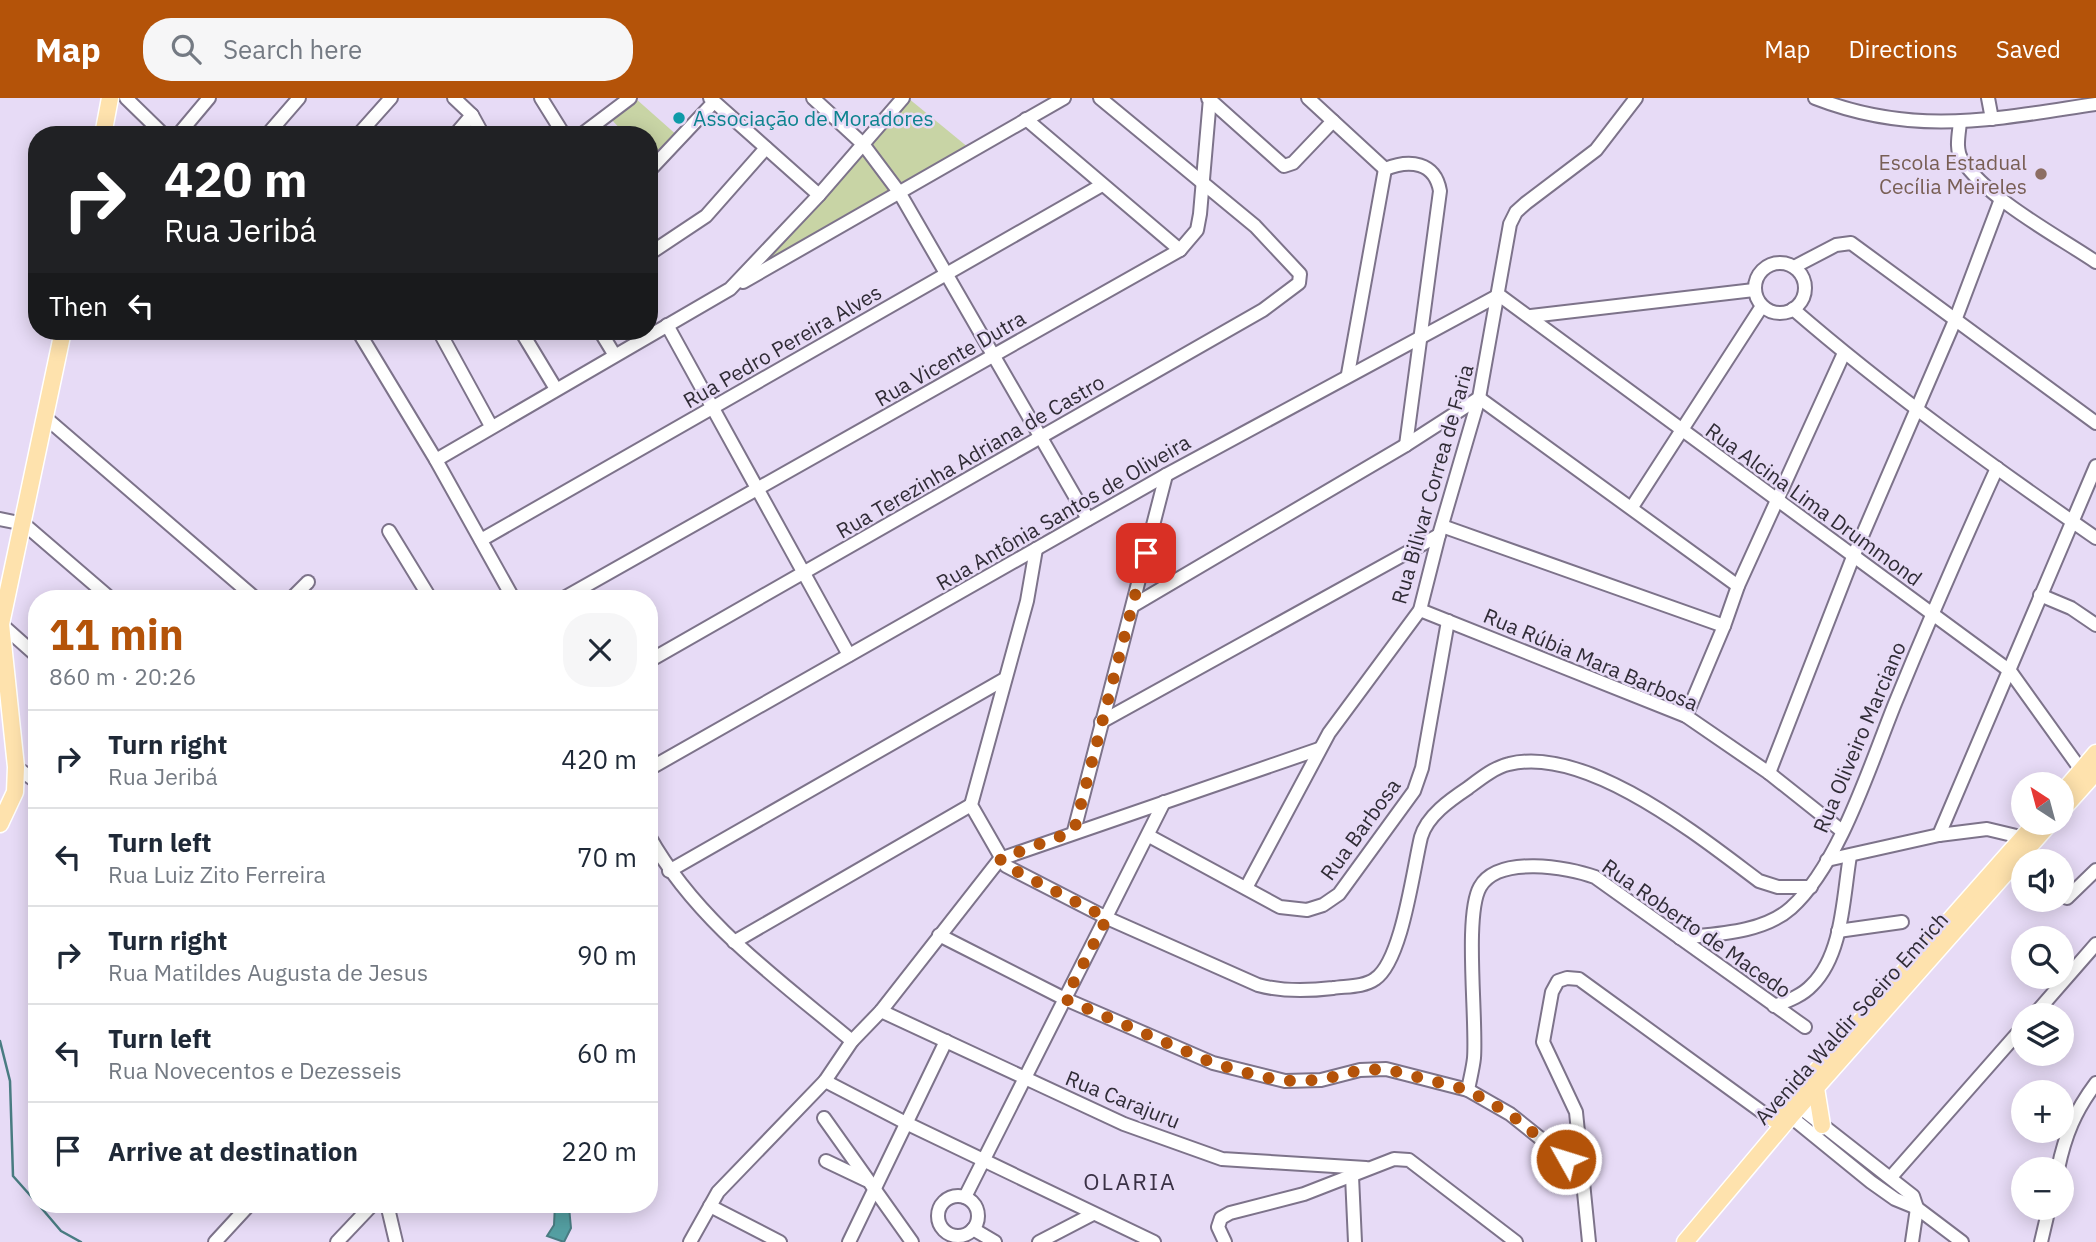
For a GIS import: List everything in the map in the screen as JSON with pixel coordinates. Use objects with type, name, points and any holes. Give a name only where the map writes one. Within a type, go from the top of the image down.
[{"type":"main road","points":[[105,126],[110,101]]},
{"type":"main road","points":[[0,824],[15,792],[16,767],[1,624],[61,340]]},
{"type":"main road","points":[[2074,793],[2089,771],[2096,753]]},
{"type":"main road","points":[[2074,783],[2089,771]]},
{"type":"main road","name":"Avenida Waldir Soeiro Emrich","points":[[1685,1242],[1787,1111],[1816,1088],[2031,835]]},
{"type":"main road","name":"Avenida Waldir Soeiro Emrich","points":[[1671,1242],[2034,835]]},
{"type":"main road","points":[[1816,1088],[1822,1125]]},
{"type":"street","points":[[186,126],[209,98]]},
{"type":"street","points":[[275,126],[299,98]]},
{"type":"street","points":[[366,126],[391,98]]},
{"type":"street","points":[[454,98],[472,115],[479,126]]},
{"type":"street","points":[[541,98],[558,126]]},
{"type":"street","points":[[592,126],[630,98]]},
{"type":"street","points":[[813,98],[863,144],[899,192],[1088,519]]},
{"type":"street","points":[[730,289],[819,195],[904,98]]},
{"type":"street","points":[[1100,98],[1203,181]]},
{"type":"street","points":[[1026,120],[1180,250],[1197,230],[1209,98]]},
{"type":"street","points":[[1209,98],[1284,166],[1293,163],[1333,121]]},
{"type":"street","points":[[1308,98],[1385,169]]},
{"type":"street","name":"Rua Bilivar Correa de Faria","points":[[1246,888],[1319,749],[1420,610],[1440,530],[1479,398],[1510,224],[1516,212],[1596,150],[1636,98]]},
{"type":"street","points":[[1815,98],[1881,119],[1919,123],[1992,119],[2096,104]]},
{"type":"street","points":[[1988,98],[1992,119]]},
{"type":"street","points":[[658,162],[712,100],[819,195]]},
{"type":"street","points":[[658,330],[1026,120],[1054,100]]},
{"type":"street","points":[[110,101],[129,101],[155,126]]},
{"type":"street","points":[[463,126],[472,115]]},
{"type":"street","points":[[1960,122],[1958,148],[1961,159],[2001,199],[2096,262]]},
{"type":"street","points":[[658,248],[706,216],[766,148]]},
{"type":"street","points":[[1385,169],[1408,163],[1426,166],[1438,177],[1439,208],[1406,445]]},
{"type":"street","points":[[1348,373],[1385,169]]},
{"type":"street","name":"Rua Terezinha Adriana de Castro","points":[[658,656],[1263,310],[1288,293],[1299,282],[1300,274],[1262,233],[1203,181]]},
{"type":"street","name":"Rua Pedro Pereira Alves","points":[[481,540],[712,410],[1102,184]]},
{"type":"street","points":[[1769,773],[1853,557],[1956,318],[2001,199]]},
{"type":"street","points":[[1794,267],[1836,245],[1851,243],[2096,423]]},
{"type":"street","name":"Rua Vicente Dutra","points":[[578,590],[1180,250]]},
{"type":"street","points":[[1779,262],[1794,267],[1800,272],[1805,288],[1804,296],[1793,309],[1777,313],[1762,306],[1754,290],[1758,274],[1771,264],[1779,262]]},
{"type":"street","points":[[1531,316],[1754,290]]},
{"type":"street","name":"Rua Alcina Lima Drummond","points":[[1499,295],[1531,316],[1681,432],[2010,671],[2089,771]]},
{"type":"street","name":"Rua Antônia Santos de Oliveira","points":[[658,764],[1348,373],[1499,295]]},
{"type":"street","points":[[1632,507],[1762,306]]},
{"type":"street","points":[[1793,309],[1844,353],[1917,409],[2096,538]]},
{"type":"street","points":[[667,325],[849,655]]},
{"type":"street","points":[[363,340],[436,460],[509,590]]},
{"type":"street","points":[[444,340],[491,426]]},
{"type":"street","points":[[527,340],[556,388]]},
{"type":"street","points":[[605,340],[614,354]]},
{"type":"street","points":[[436,460],[640,340]]},
{"type":"street","points":[[1686,716],[1738,586],[1844,353]]},
{"type":"street","points":[[1134,605],[1406,445],[1479,398],[1738,586]]},
{"type":"street","points":[[46,418],[246,590]]},
{"type":"street","points":[[1940,835],[2096,466]]},
{"type":"street","name":"Rua Oliveiro Marciano","points":[[1681,938],[1729,933],[1761,925],[1790,910],[1811,887],[1842,831],[1932,613],[1997,468]]},
{"type":"street","points":[[1074,831],[1166,475]]},
{"type":"street","points":[[0,519],[24,524],[101,590]]},
{"type":"street","points":[[1101,722],[1440,530],[1724,626]]},
{"type":"street","points":[[388,531],[425,590]]},
{"type":"street","points":[[1036,549],[1027,601],[1003,680],[971,805],[1006,866],[1107,918],[1270,988],[1318,990],[1370,982],[1385,971],[1392,958],[1421,837],[1432,817],[1464,790],[1507,764],[1535,761],[1567,766],[1651,803],[1759,881],[1778,887],[1811,887]]},
{"type":"street","points":[[300,590],[308,582]]},
{"type":"street","points":[[2040,595],[2071,608],[2096,625]]},
{"type":"street","name":"Rua Rúbia Mara Barbosa","points":[[1420,610],[1686,716],[1769,773],[1842,831]]},
{"type":"street","name":"Rua Barbosa","points":[[1149,836],[1280,907],[1307,910],[1323,905],[1351,880],[1413,791],[1422,768],[1448,621]]},
{"type":"street","points":[[1,624],[28,648]]},
{"type":"street","points":[[669,871],[1003,680]]},
{"type":"street","points":[[690,1242],[710,1206],[731,1178],[825,1081],[852,1041],[881,1011],[1000,859],[1074,831],[1319,749]]},
{"type":"street","points":[[16,767],[28,776]]},
{"type":"street","points":[[965,1197],[1164,802]]},
{"type":"street","points":[[734,942],[971,805]]},
{"type":"street","points":[[1827,860],[1940,835],[1987,829],[2029,839]]},
{"type":"street","points":[[658,852],[669,871],[693,901],[734,942],[852,1041]]},
{"type":"street","points":[[1774,1006],[1813,985],[1828,962],[1838,931],[1850,856]]},
{"type":"street","name":"Rua Roberto de Macedo","points":[[1468,1090],[1474,1058],[1473,915],[1480,887],[1492,874],[1513,867],[1569,867],[1595,877],[1805,1027]]},
{"type":"street","points":[[2074,891],[2096,870]]},
{"type":"street","points":[[1838,931],[1902,922]]},
{"type":"street","points":[[939,935],[1065,999],[1213,1063],[1285,1081],[1321,1080],[1360,1070],[1386,1069],[1468,1090],[1510,1114],[1585,1174]]},
{"type":"street","points":[[2044,1003],[2096,944]]},
{"type":"street","points":[[1589,1242],[1585,1174],[1576,1112],[1543,1042],[1552,992],[1558,981],[1567,978],[1579,979],[1787,1111],[1877,1186],[1917,1208],[1962,1242]]},
{"type":"street","name":"Rua Carajuru","points":[[881,1011],[1124,1124],[1222,1159],[1366,1168]]},
{"type":"street","points":[[849,1242],[871,1185],[906,1124],[946,1041]]},
{"type":"street","points":[[1891,1177],[2011,1041]]},
{"type":"street","points":[[825,1081],[906,1124],[1154,1242]]},
{"type":"street","points":[[2061,1157],[2067,1130],[2077,1108],[2096,1083]]},
{"type":"street","points":[[1787,1111],[1822,1125],[1913,1196],[1917,1208],[1912,1242]]},
{"type":"street","points":[[824,1118],[912,1242]]},
{"type":"street","points":[[1225,1242],[1218,1227],[1221,1218],[1230,1213],[1304,1194],[1366,1168],[1394,1160],[1409,1160],[1516,1242]]},
{"type":"street","points":[[826,1161],[871,1185]]},
{"type":"street","points":[[1352,1176],[1355,1236],[1368,1242]]},
{"type":"street","points":[[952,1197],[965,1197],[978,1211],[974,1229],[964,1236],[944,1237],[938,1217],[942,1205],[952,1197]]},
{"type":"street","points":[[710,1206],[780,1242]]},
{"type":"street","points":[[215,1242],[242,1213]]},
{"type":"street","points":[[337,1242],[364,1213]]},
{"type":"street","points":[[389,1213],[397,1242]]},
{"type":"street","points":[[1039,1242],[1093,1214]]},
{"type":"street","points":[[2041,1242],[2046,1220]]},
{"type":"street","points":[[974,1229],[995,1242]]},
{"type":"shaded area","points":[[635,98],[679,137],[658,159],[658,126],[618,126],[610,118]]},
{"type":"shaded area","points":[[908,98],[969,148],[901,188],[868,144]]},
{"type":"shaded area","points":[[863,155],[890,189],[755,270]]},
{"type":"shaded area","points":[[555,1213],[570,1213],[571,1228],[564,1242],[547,1236],[554,1225]]},
{"type":"waterway","points":[[0,1041],[10,1081],[13,1176],[28,1193]]},
{"type":"waterway","points":[[46,1213],[61,1231],[81,1242]]},
{"type":"place","name":"Associação de Moradores","points":[[679,118]]},
{"type":"place","name":"Escola Estadual Cecília Meireles","points":[[2041,174]]},
{"type":"district","name":"OLARIA","points":[[1130,1181]]},
{"type":"route","points":[[1146,553],[1074,831],[1000,859],[1006,866],[1107,918],[1065,999],[1213,1063],[1258,1076],[1285,1081],[1321,1080],[1360,1070],[1386,1069],[1468,1090],[1510,1114],[1566,1159]]}]
